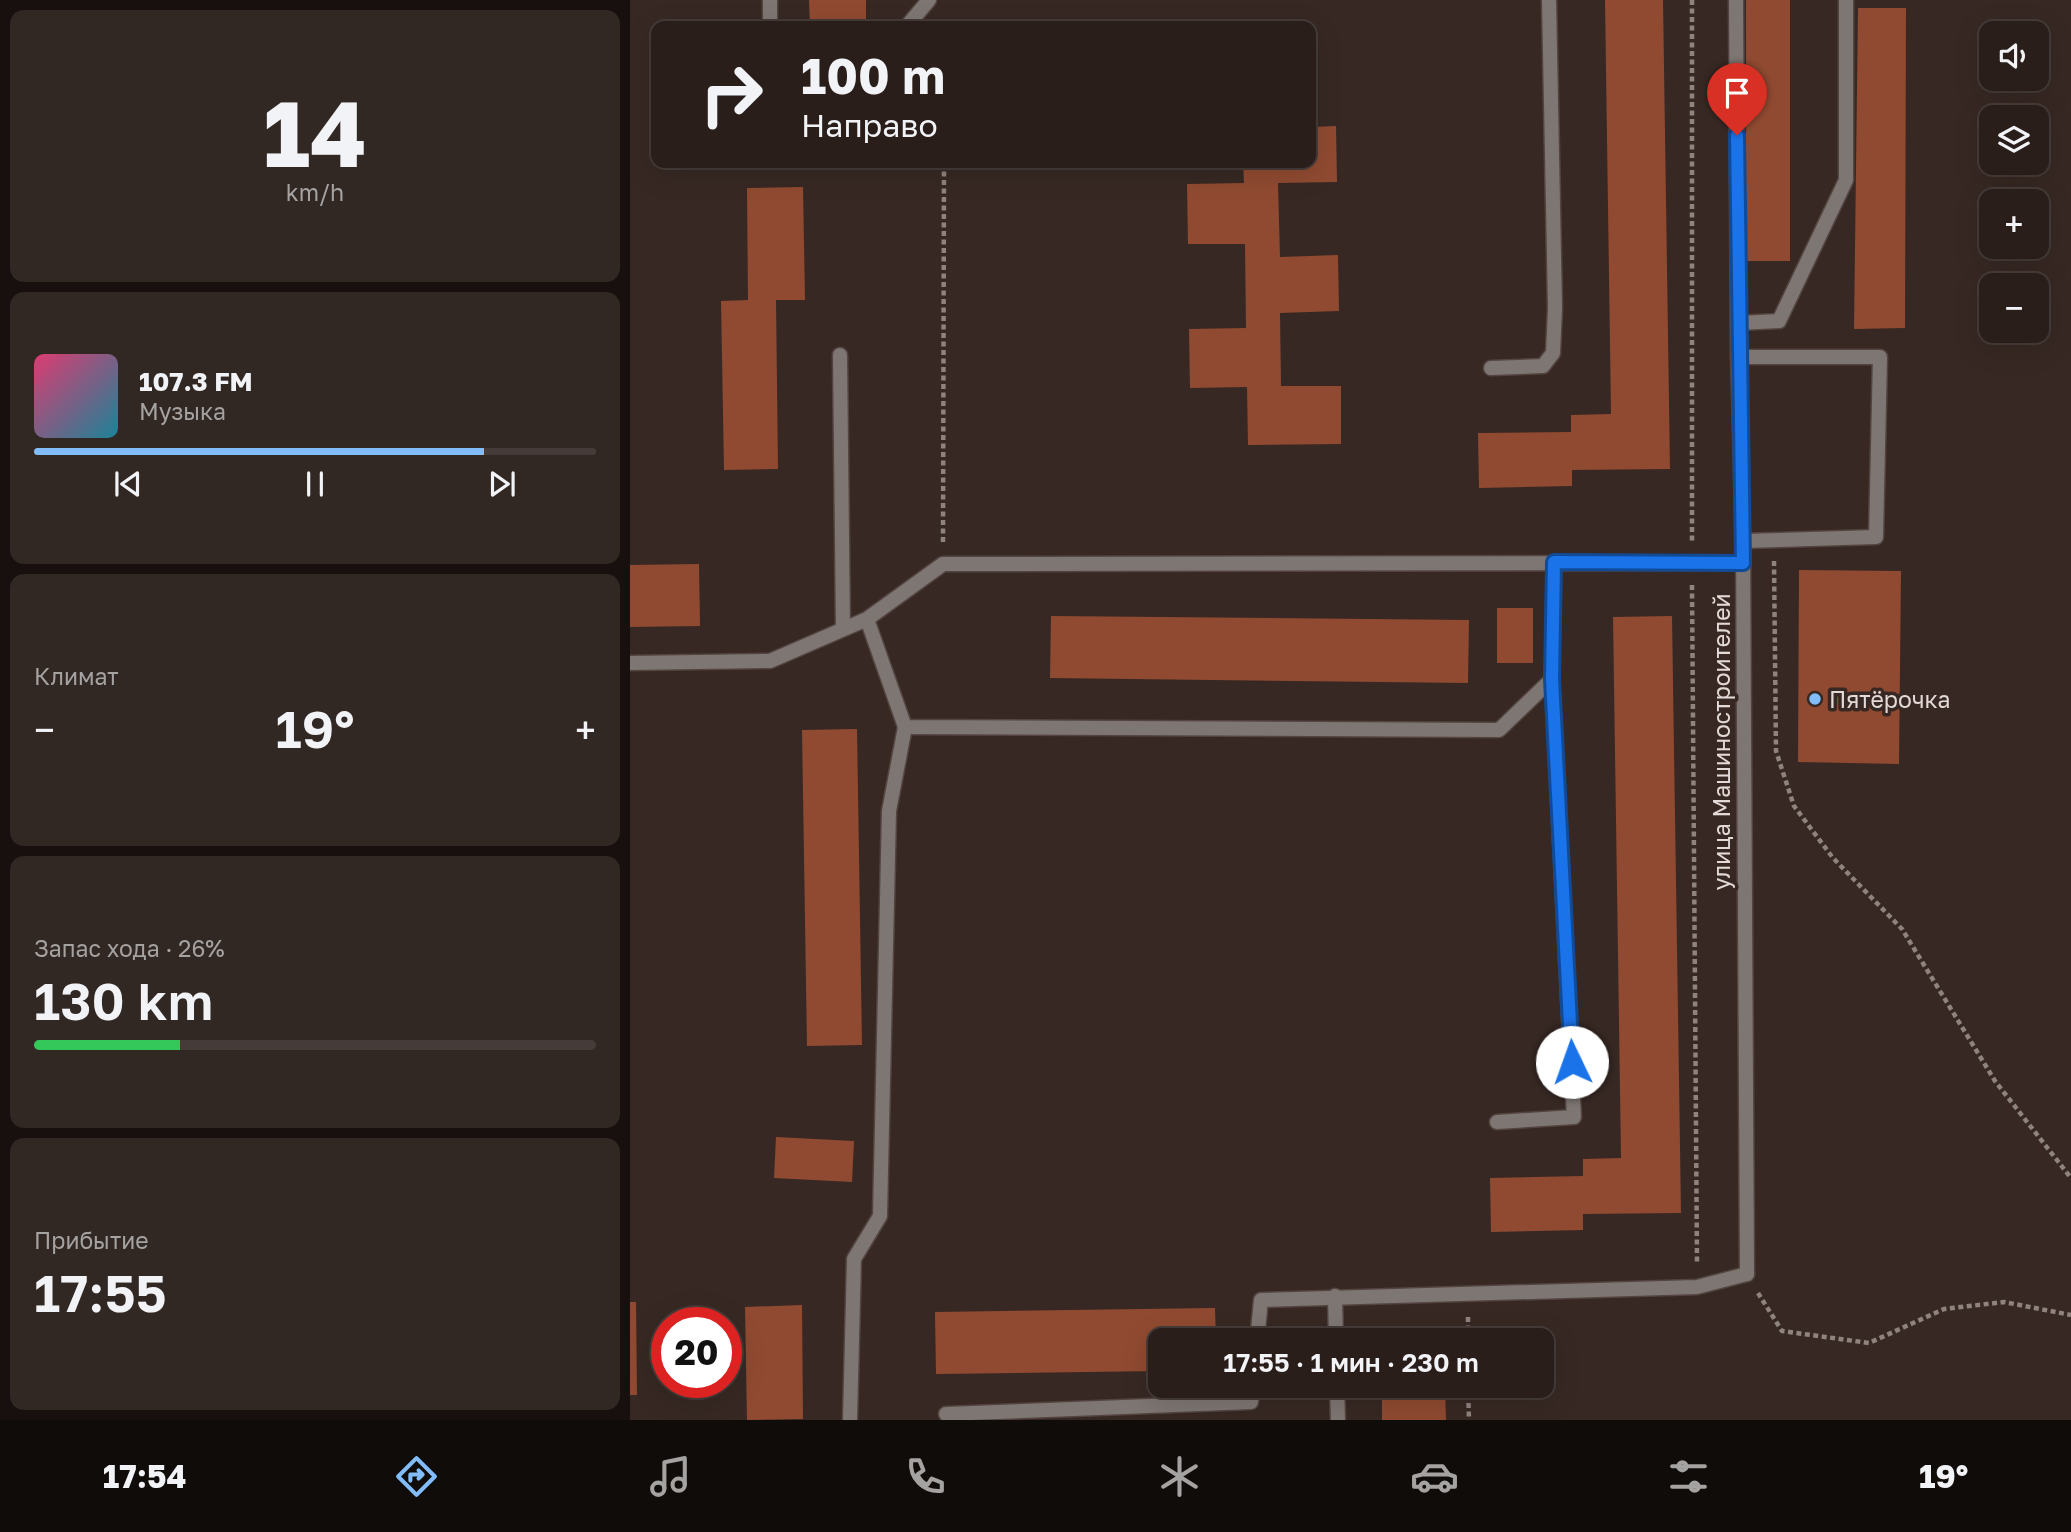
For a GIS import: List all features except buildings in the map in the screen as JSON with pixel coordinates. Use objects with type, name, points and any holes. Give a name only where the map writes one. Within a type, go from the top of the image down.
[{"type":"street","points":[[770,0],[770,21]]},
{"type":"street","points":[[911,21],[929,0]]},
{"type":"street","points":[[1490,368],[1543,366],[1553,353],[1555,308],[1549,0]]},
{"type":"street","name":"улица Машиностроителей","points":[[1736,0],[1738,357],[1743,541],[1747,1274]]},
{"type":"street","points":[[1738,323],[1779,321],[1846,180],[1846,0]]},
{"type":"street","points":[[840,355],[843,629]]},
{"type":"street","points":[[1738,357],[1880,358],[1876,537],[1743,541]]},
{"type":"street","points":[[1497,1122],[1574,1116],[1552,679],[1554,562]]},
{"type":"street","points":[[630,663],[770,661],[867,619],[943,564],[1743,563]]},
{"type":"street","points":[[850,1420],[854,1259],[880,1216],[889,811],[905,727],[867,619]]},
{"type":"street","points":[[905,727],[1499,730],[1552,679]]},
{"type":"street","points":[[1258,1328],[1261,1300],[1698,1286],[1747,1274]]},
{"type":"street","points":[[1335,1296],[1336,1328]]},
{"type":"street","points":[[946,1414],[1251,1402],[1251,1398]]},
{"type":"street","points":[[1337,1398],[1338,1420]]},
{"type":"path","points":[[1692,0],[1692,585],[1698,1286]]},
{"type":"path","points":[[943,564],[944,168]]},
{"type":"path","points":[[1773,540],[1776,751],[1794,806],[1833,858],[1902,929],[1995,1081],[2071,1178]]},
{"type":"path","points":[[1678,585],[1692,585]]},
{"type":"path","points":[[1747,1274],[1782,1331],[1833,1340],[1869,1343],[1944,1309],[2004,1302],[2071,1315]]},
{"type":"path","points":[[1468,1398],[1468,1420]]},
{"type":"place","name":"Пятёрочка","points":[[1815,699]]},
{"type":"route","points":[[1572,1062],[1552,679],[1554,562],[1743,563],[1738,357],[1737,135]]}]
